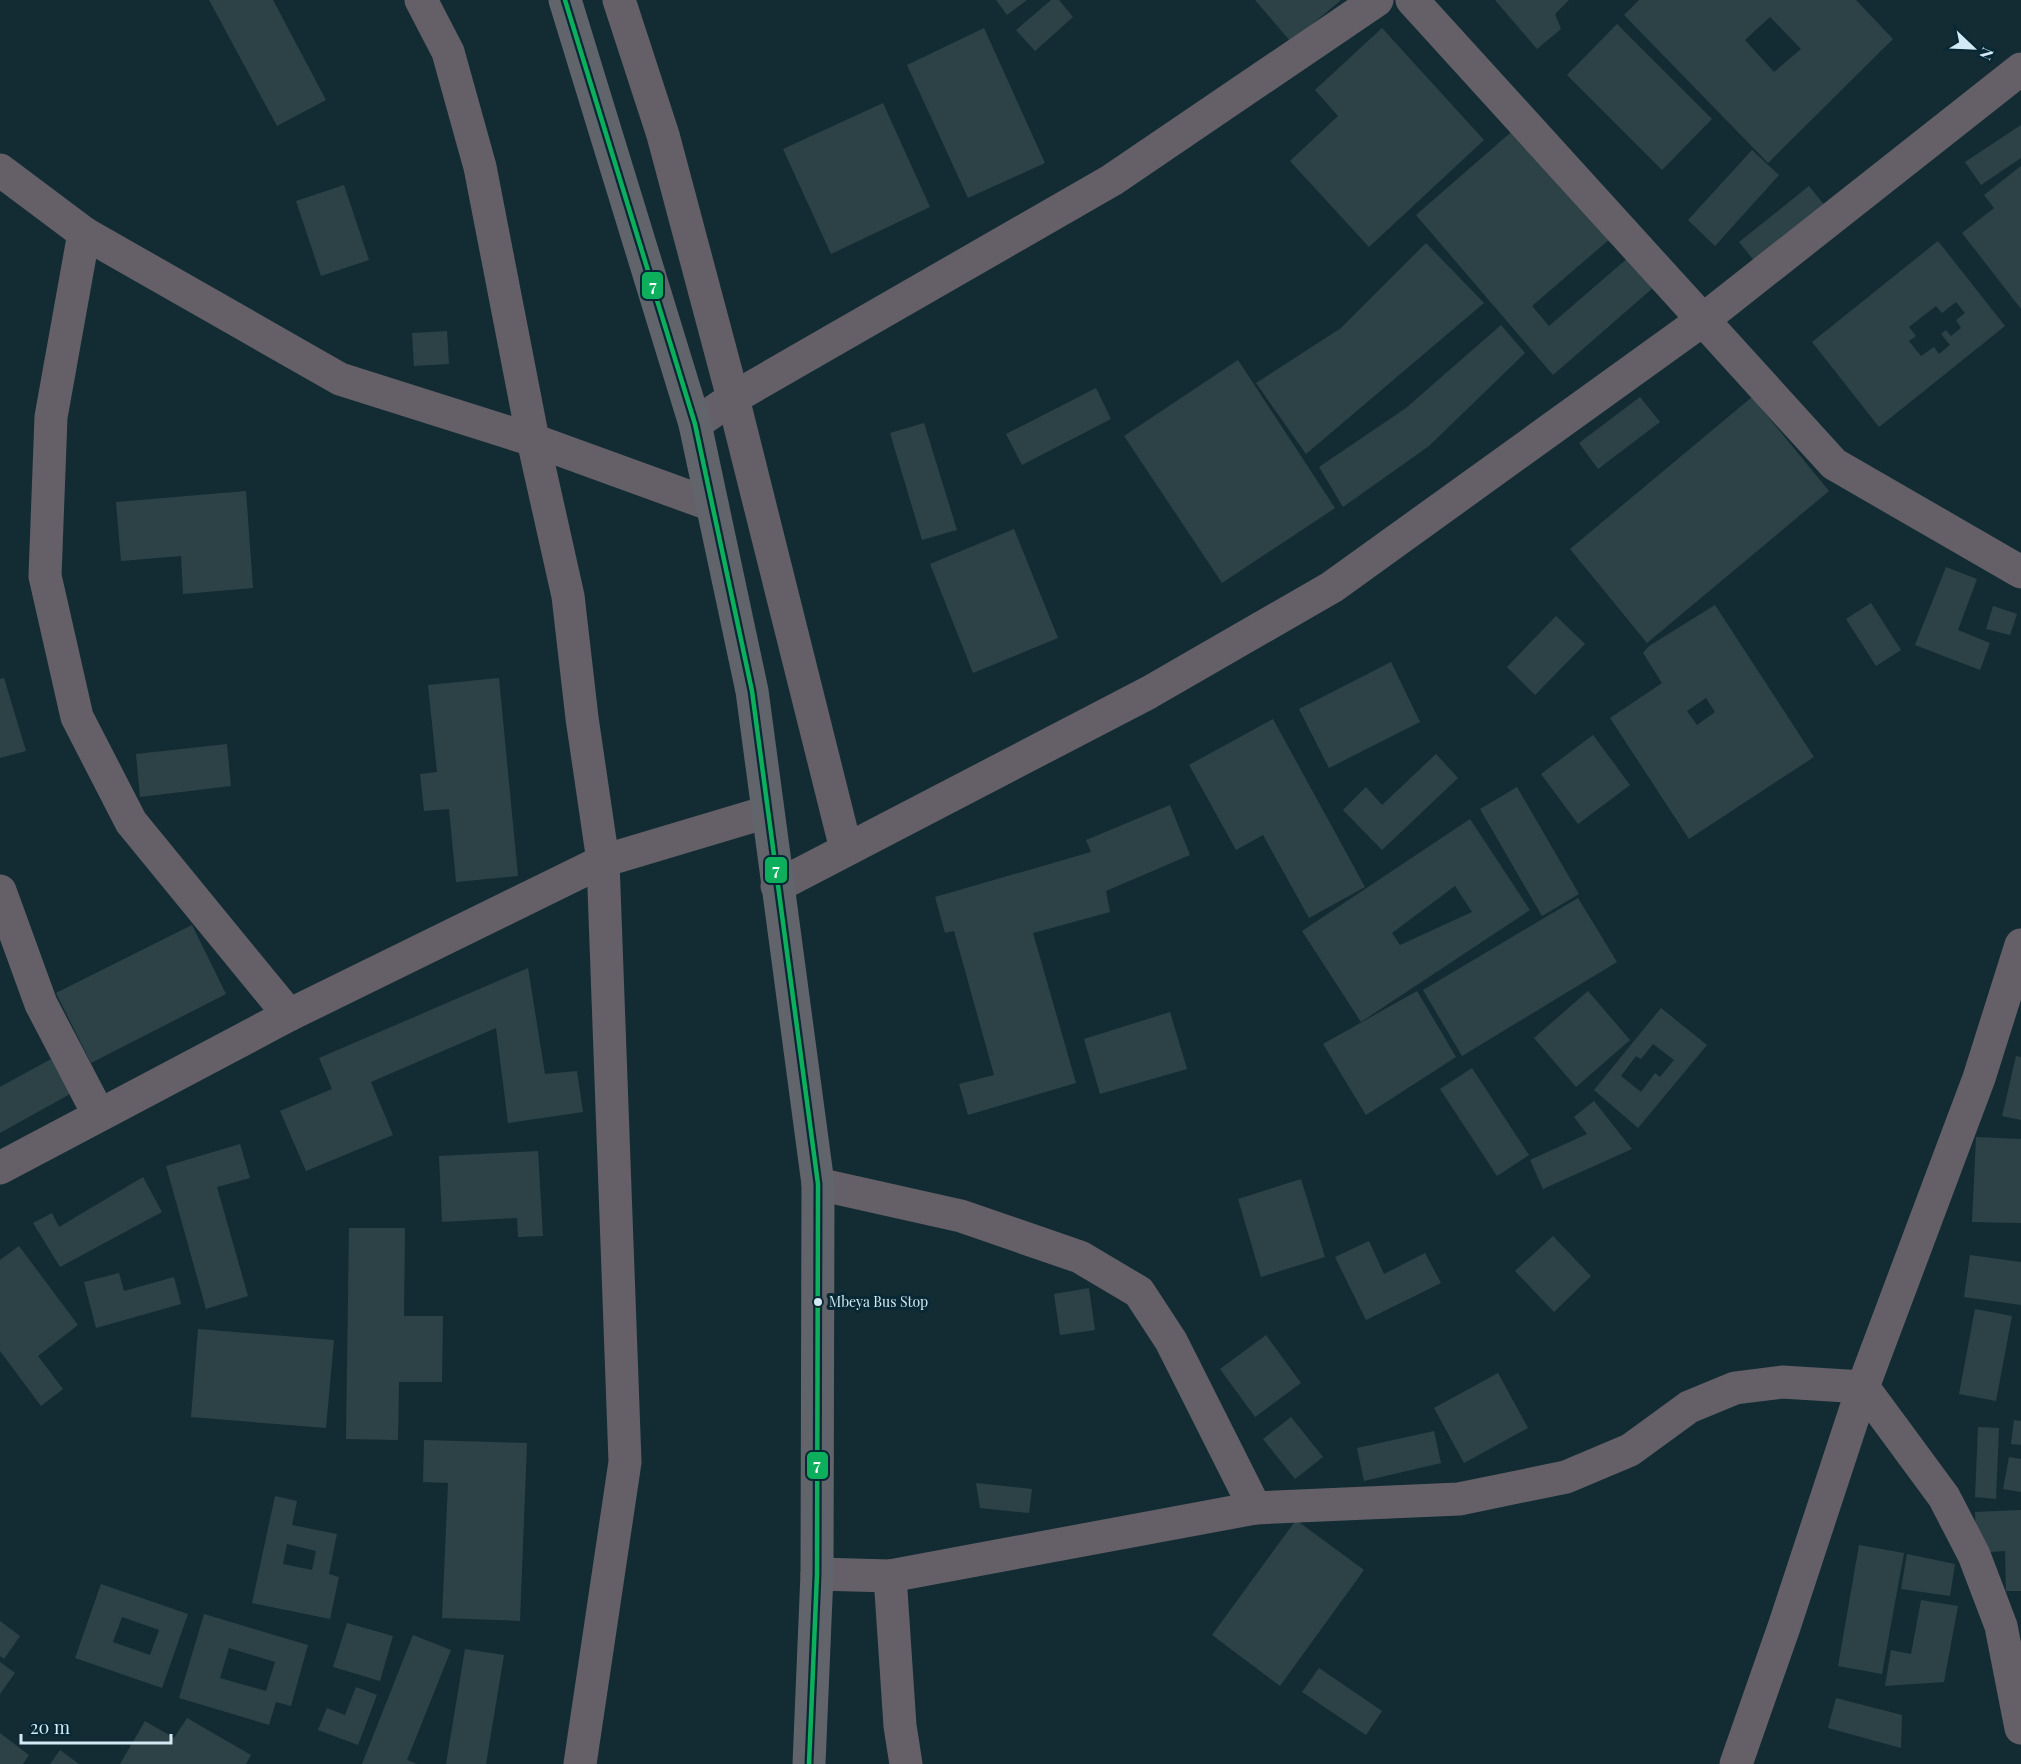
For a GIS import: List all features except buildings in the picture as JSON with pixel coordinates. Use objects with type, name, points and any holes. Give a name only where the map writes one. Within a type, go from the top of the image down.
[{"type":"highway","points":[[565,0],[695,424],[752,691],[818,1184],[817,1574],[809,1764]]},
{"type":"street","points":[[421,0],[448,52],[480,167],[533,441],[568,596],[582,718],[603,861],[625,1461],[580,1764]]},
{"type":"street","points":[[619,0],[663,135],[734,398],[846,849]]},
{"type":"street","points":[[695,424],[734,398],[1112,180],[1377,0]]},
{"type":"street","points":[[1412,0],[1834,464],[2021,572]]},
{"type":"street","points":[[777,886],[1148,693],[1332,587],[1704,319],[2021,69]]},
{"type":"street","points":[[0,170],[84,233],[340,379],[533,441],[712,505]]},
{"type":"street","points":[[84,233],[51,417],[45,576],[77,717],[131,822],[289,1015]]},
{"type":"street","points":[[0,1168],[289,1015],[603,861],[767,812]]},
{"type":"street","points":[[0,891],[42,1004],[99,1116]]},
{"type":"street","points":[[1736,1764],[1863,1387],[1979,1078],[2021,945]]},
{"type":"street","points":[[818,1184],[961,1216],[1080,1257],[1139,1292],[1171,1341],[1255,1508]]},
{"type":"street","points":[[817,1574],[890,1576],[1255,1508],[1459,1499],[1566,1477],[1630,1450],[1689,1407],[1735,1388],[1782,1382],[1863,1387]]},
{"type":"street","points":[[1863,1387],[1944,1497],[2011,1623],[2021,1728]]},
{"type":"street","points":[[890,1576],[900,1726],[906,1764]]},
{"type":"transit line","name":"7","points":[[565,0],[695,424],[752,691],[818,1184],[817,1574],[809,1764]]},
{"type":"place","name":"Mbeya Bus Stop","points":[[818,1302]]}]
